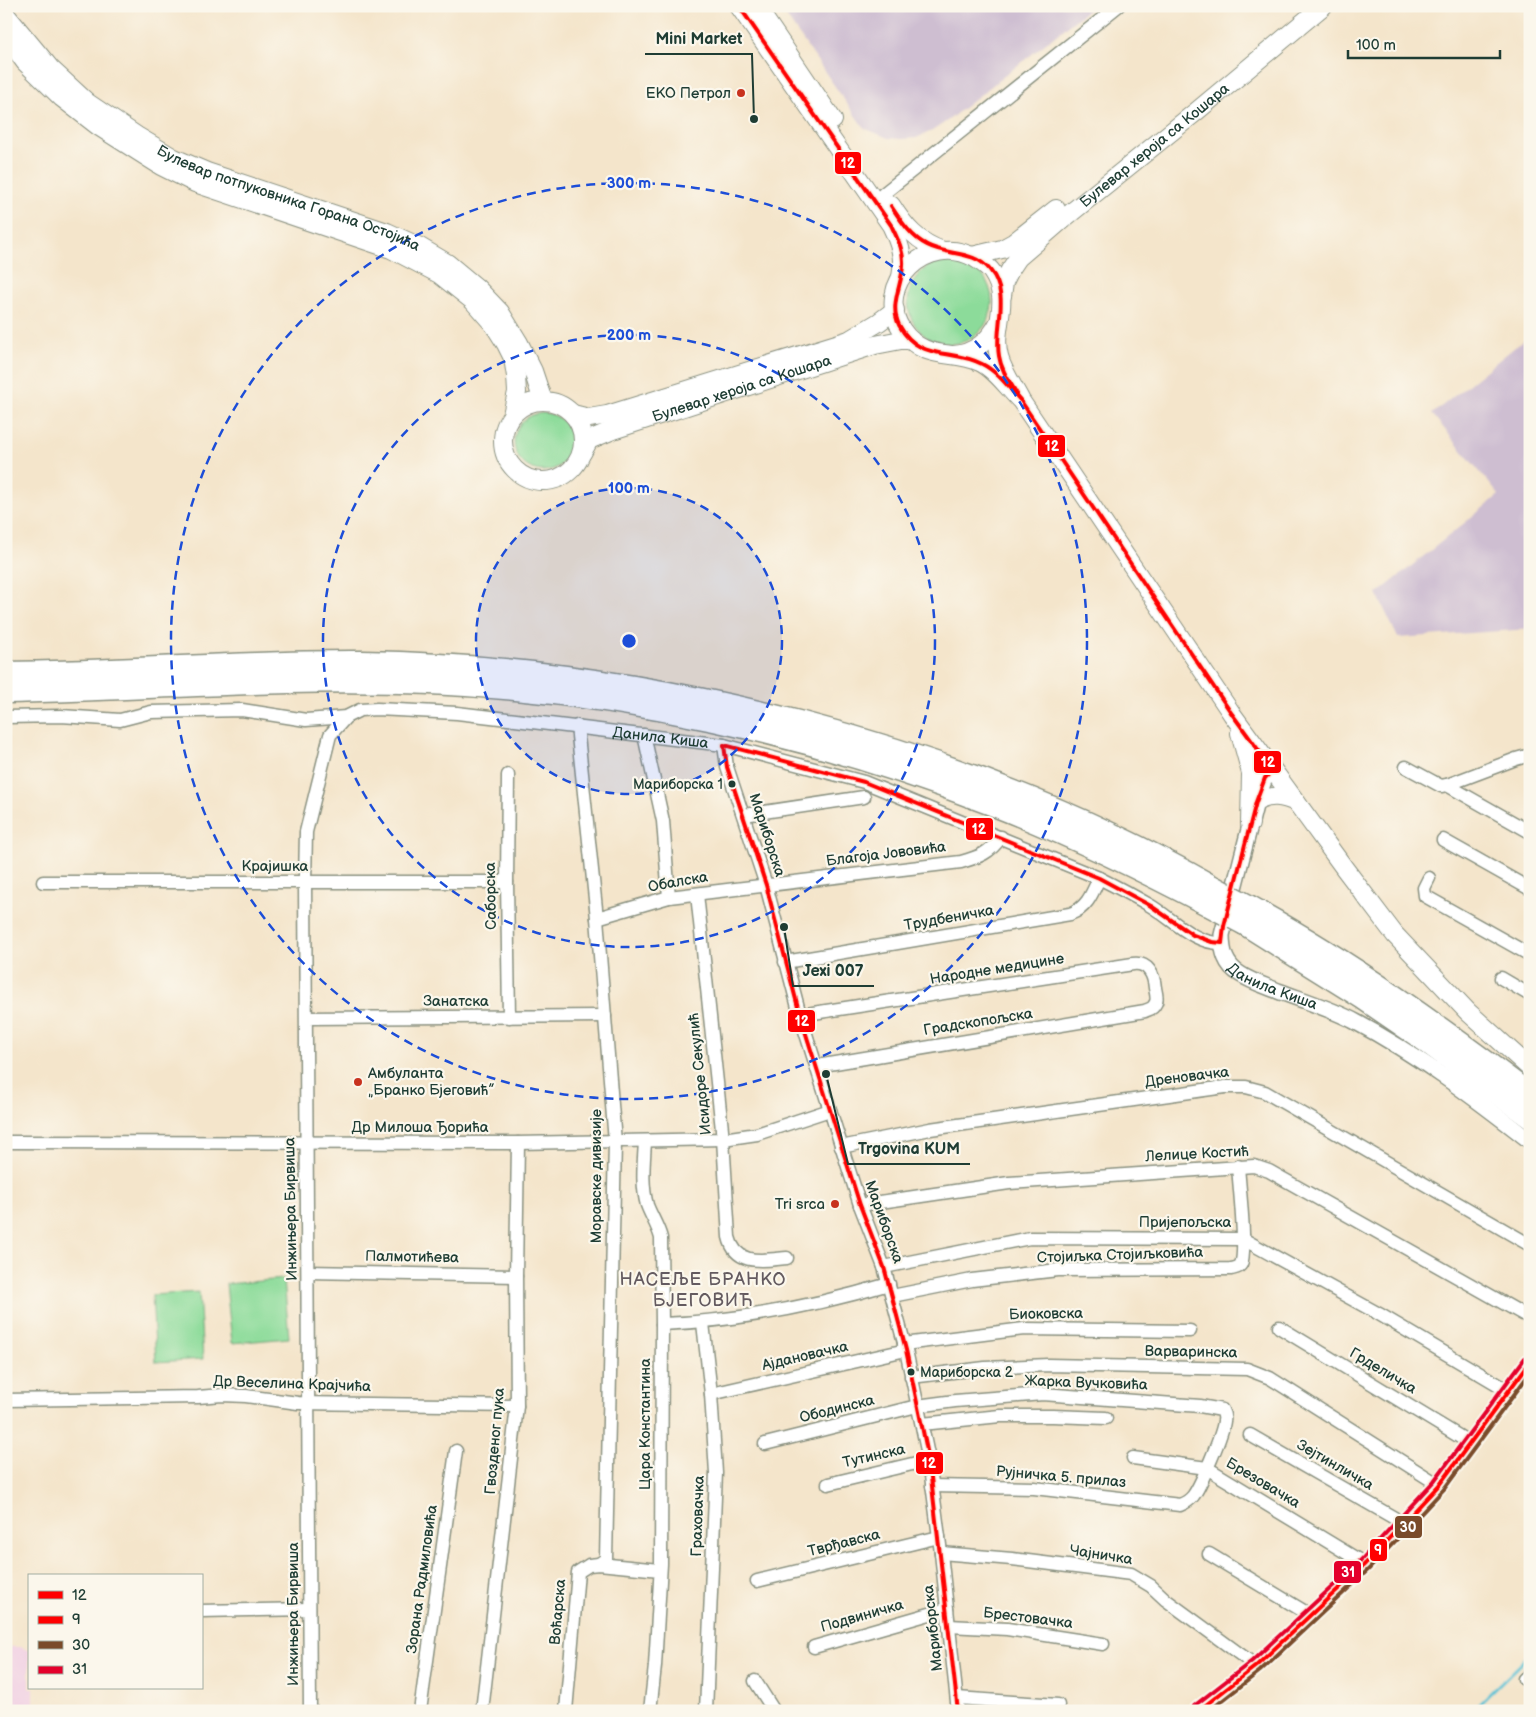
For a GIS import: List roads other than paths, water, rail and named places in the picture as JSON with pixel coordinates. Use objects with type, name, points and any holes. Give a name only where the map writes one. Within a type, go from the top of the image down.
[{"type":"highway","points":[[6,673],[344,672],[580,697],[684,715],[813,745],[912,775],[1015,813],[1124,862],[1211,896],[1248,916],[1311,942],[1372,981],[1530,1095]]},
{"type":"highway","points":[[6,692],[276,673]]},
{"type":"highway","points":[[1248,916],[1530,1117]]},
{"type":"main road","points":[[739,6],[891,224],[902,253],[903,261],[901,277],[895,295],[895,310],[899,324],[911,340],[927,351],[975,361],[989,368],[1021,401]]},
{"type":"main road","points":[[756,6],[883,194],[914,235],[927,245],[972,256],[990,270],[1002,296],[997,336],[999,356],[1021,401],[1232,714],[1395,935],[1468,1012],[1530,1068]]},
{"type":"main road","name":"Булевар хероја са Кошара","points":[[972,256],[1002,248],[1030,231],[1308,6]]},
{"type":"main road","name":"Булевар хероја са Кошара","points":[[1002,296],[1004,282],[1018,258],[1323,6]]},
{"type":"main road","name":"Булевар потпуковника Горана Остојића","points":[[6,15],[50,68],[88,103],[136,136],[167,154],[207,172],[387,232],[420,247],[447,263],[500,312],[530,364],[543,401]]},
{"type":"main road","name":"Булевар потпуковника Горана Остојића","points":[[6,36],[25,62],[62,98],[98,126],[161,166],[195,183],[391,249],[439,274],[473,301],[506,344],[513,358],[516,376],[517,392],[512,415]]},
{"type":"main road","points":[[901,277],[909,266],[920,258],[943,250]]},
{"type":"main road","name":"Булевар хероја са Кошара","points":[[573,414],[588,418],[607,416],[849,340],[895,310]]},
{"type":"main road","points":[[950,356],[974,350],[991,336],[999,322]]},
{"type":"main road","name":"Булевар хероја са Кошара","points":[[582,453],[588,440],[613,430],[875,346],[901,340],[911,340]]},
{"type":"main road","points":[[543,401],[554,402],[573,414],[580,426],[583,440],[582,453],[573,468],[558,479],[541,482],[524,477],[510,465],[503,449],[504,431],[512,415],[526,405],[543,401]]},
{"type":"main road","points":[[1232,714],[1241,734],[1251,773],[1250,824]]},
{"type":"main road","points":[[1256,802],[1263,798],[1279,797],[1297,803]]},
{"type":"street","points":[[883,194],[1118,6]]},
{"type":"street","name":"Данила Киша","points":[[6,717],[61,716],[120,720],[151,712],[242,710],[306,720],[346,717],[360,710],[377,709],[457,712],[724,745],[864,782],[1099,878],[1136,897],[1197,938],[1212,943],[1222,943],[1226,960],[1240,974],[1259,984],[1333,1011],[1373,1032],[1479,1101],[1530,1141]]},
{"type":"street","name":"Инжињера Бирвиша","points":[[310,1711],[306,832],[330,735],[346,717]]},
{"type":"street","name":"Моравске дивизије","points":[[578,726],[597,918],[615,1142],[606,1558],[599,1564]]},
{"type":"street","points":[[644,735],[662,821],[669,897]]},
{"type":"street","name":"Мариборска","points":[[724,745],[727,767],[766,885],[800,1015],[860,1206],[884,1267],[905,1347],[929,1460],[950,1626],[958,1711]]},
{"type":"street","points":[[1406,767],[1441,786],[1516,759],[1528,757]]},
{"type":"street","points":[[1222,943],[1224,926],[1256,802],[1265,778],[1273,770]]},
{"type":"street","name":"Саборска","points":[[508,775],[509,1017]]},
{"type":"street","points":[[1447,785],[1530,832]]},
{"type":"street","points":[[744,815],[864,797]]},
{"type":"street","name":"Благоја Јововића","points":[[766,885],[961,862],[984,855],[1002,837]]},
{"type":"street","points":[[1443,840],[1530,889]]},
{"type":"street","name":"Трудбеничка","points":[[785,962],[1070,914],[1079,910],[1087,903],[1099,878]]},
{"type":"street","points":[[1429,878],[1424,888],[1425,896],[1530,955]]},
{"type":"street","name":"Крајишка","points":[[43,882],[507,882]]},
{"type":"street","name":"Обалска","points":[[597,918],[669,897],[766,885]]},
{"type":"street","name":"Исидоре Секулић","points":[[697,894],[723,1139],[729,1237],[734,1250],[743,1257],[755,1260],[787,1258]]},
{"type":"street","name":"Народне медицине","points":[[800,1015],[1138,964],[1150,970],[1155,983],[1156,1003],[1152,1008],[1145,1011]]},
{"type":"street","points":[[1501,978],[1530,995]]},
{"type":"street","name":"Градскопољска","points":[[817,1066],[1145,1011]]},
{"type":"street","name":"Занатска","points":[[307,1018],[605,1016]]},
{"type":"street","name":"Дреновачка","points":[[841,1147],[930,1129],[1225,1087],[1246,1087],[1265,1092],[1530,1245]]},
{"type":"street","name":"Др Милоша Ђорића","points":[[6,1142],[518,1143],[723,1139],[758,1134],[830,1110]]},
{"type":"street","name":"Цара Константина","points":[[645,1141],[643,1177],[647,1204],[658,1226],[661,1238],[662,1324],[660,1570],[650,1711]]},
{"type":"street","name":"Гвозденог пука","points":[[482,1711],[517,1406],[518,1143]]},
{"type":"street","points":[[1238,1166],[1243,1239]]},
{"type":"street","name":"Лелице Костић","points":[[860,1206],[1008,1183],[1254,1166],[1269,1171],[1530,1318]]},
{"type":"street","name":"Пријепољска","points":[[884,1267],[1030,1238],[1243,1239],[1379,1314],[1509,1391]]},
{"type":"street","name":"Стојиљка Стојиљковића","points":[[662,1324],[703,1323],[890,1290],[1058,1270],[1231,1269],[1238,1267],[1241,1262],[1243,1239]]},
{"type":"street","name":"Палмотићева","points":[[308,1272],[516,1276]]},
{"type":"street","name":"Граховачка","points":[[703,1323],[711,1394],[716,1472],[706,1711]]},
{"type":"street","name":"Грделичка","points":[[1279,1327],[1470,1443]]},
{"type":"street","name":"Биоковска","points":[[905,1347],[1024,1329],[1190,1332]]},
{"type":"street","name":"Ајдановачка","points":[[711,1394],[905,1347]]},
{"type":"street","points":[[1198,1711],[1256,1666],[1365,1564],[1439,1485],[1530,1362]]},
{"type":"street","name":"Варваринска","points":[[911,1377],[985,1368],[1048,1365],[1248,1369],[1270,1378],[1439,1485]]},
{"type":"street","name":"Жарка Вучковића","points":[[917,1406],[1043,1394],[1170,1403],[1222,1410],[1224,1421],[1207,1468]]},
{"type":"street","name":"Др Веселина Крајчића","points":[[6,1400],[188,1398],[222,1395],[308,1403],[517,1406]]},
{"type":"street","name":"Ободинска","points":[[765,1444],[917,1406]]},
{"type":"street","points":[[922,1424],[1000,1416],[1106,1418]]},
{"type":"street","name":"Зејтинличка","points":[[1250,1435],[1403,1524]]},
{"type":"street","name":"Зорана Радмиловића","points":[[420,1711],[456,1451]]},
{"type":"street","name":"Брезовачка","points":[[1133,1458],[1207,1468],[1365,1564]]},
{"type":"street","name":"Тутинска","points":[[828,1484],[929,1460]]},
{"type":"street","name":"Рујничка 5. прилаз","points":[[932,1486],[1034,1488],[1180,1505],[1194,1496],[1207,1468]]},
{"type":"street","name":"Тврђавска","points":[[757,1581],[939,1537]]},
{"type":"street","name":"Чајничка","points":[[941,1553],[1012,1559],[1131,1574],[1151,1586],[1166,1600],[1256,1666]]},
{"type":"street","points":[[1209,1554],[1310,1615]]},
{"type":"street","points":[[599,1564],[660,1570]]},
{"type":"street","name":"Воћарска","points":[[566,1711],[578,1572],[589,1565],[599,1564]]},
{"type":"street","points":[[202,1611],[309,1609]]},
{"type":"street","name":"Подвиничка","points":[[814,1647],[948,1609]]},
{"type":"street","name":"Брестовачка","points":[[950,1626],[1007,1629],[1103,1644]]},
{"type":"street","points":[[755,1681],[774,1711]]},
{"type":"street","points":[[957,1698],[1058,1705]]},
{"type":"waterway","points":[[1472,1711],[1530,1654]]},
{"type":"place","name":"ЕКО Петрол","points":[[741,93]]},
{"type":"place","name":"Mini Market","points":[[754,119]]},
{"type":"place","name":"Мариборска 1","points":[[732,784]]},
{"type":"place","name":"Jexi 007","points":[[784,927]]},
{"type":"place","name":"Trgovina KUM","points":[[826,1074]]},
{"type":"place","name":"Амбуланта „Бранко Бјеговић”","points":[[358,1082]]},
{"type":"place","name":"Tri srca","points":[[835,1204]]},
{"type":"place","name":"Мариборска 2","points":[[911,1372]]},
{"type":"district","name":"НАСЕЉЕ БРАНКО БЈЕГОВИЋ","points":[[703,1289]]}]
